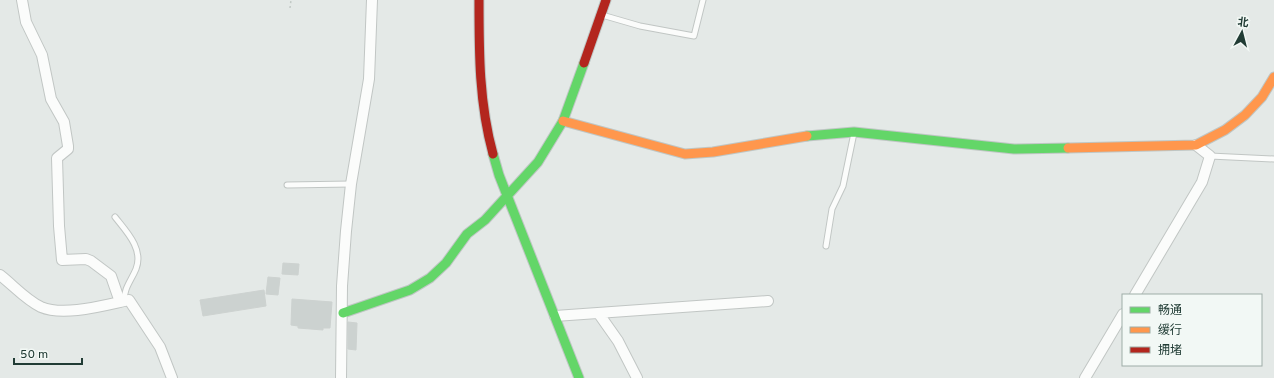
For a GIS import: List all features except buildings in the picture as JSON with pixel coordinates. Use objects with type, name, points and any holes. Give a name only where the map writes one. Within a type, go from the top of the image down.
[{"type":"street","points":[[22,0],[26,22],[42,55],[51,99],[64,122],[67,140],[68,149],[57,158],[59,226],[62,260],[86,259],[91,261],[111,276],[122,301]]},
{"type":"street","points":[[341,378],[343,313],[342,286],[351,184],[369,79],[372,0]]},
{"type":"street","points":[[479,0],[482,107],[490,142],[508,196],[579,378]]},
{"type":"street","points":[[343,313],[410,290],[430,278],[446,263],[466,234],[485,220],[538,162],[563,121],[606,0]]},
{"type":"street","points":[[563,121],[685,154],[713,152],[806,135],[854,132],[1014,149],[1196,145],[1225,130],[1245,115],[1262,97],[1274,77]]},
{"type":"street","points":[[1136,294],[1202,182],[1210,156],[1196,145]]},
{"type":"street","points":[[0,274],[33,302],[51,310],[74,310],[129,300],[160,347],[172,378]]},
{"type":"street","points":[[555,316],[768,301]]},
{"type":"street","points":[[599,314],[618,341],[637,378]]},
{"type":"street","points":[[1085,378],[1122,316]]},
{"type":"lane","points":[[601,14],[640,26],[694,36],[703,0]]},
{"type":"lane","points":[[826,246],[832,208],[843,186],[854,132]]},
{"type":"lane","points":[[1210,156],[1274,159]]},
{"type":"lane","points":[[287,185],[351,184]]},
{"type":"lane","points":[[115,217],[133,239],[137,256],[136,268],[126,288],[122,301]]},
{"type":"path","points":[[290,8],[291,0]]},
{"type":"traffic: fast","points":[[343,313],[410,290],[430,278],[446,263],[467,234],[485,220],[538,162],[563,121],[584,63]]},
{"type":"traffic: fast","points":[[807,136],[854,132],[1014,149],[1068,148]]},
{"type":"traffic: fast","points":[[493,154],[499,175],[579,378]]},
{"type":"traffic: slow","points":[[1068,148],[1196,145],[1225,130],[1245,115],[1262,97],[1274,77]]},
{"type":"traffic: slow","points":[[563,121],[685,154],[713,152],[807,136]]},
{"type":"traffic: jam","points":[[479,0],[482,97],[488,135],[493,154]]},
{"type":"traffic: jam","points":[[584,63],[606,0]]}]
